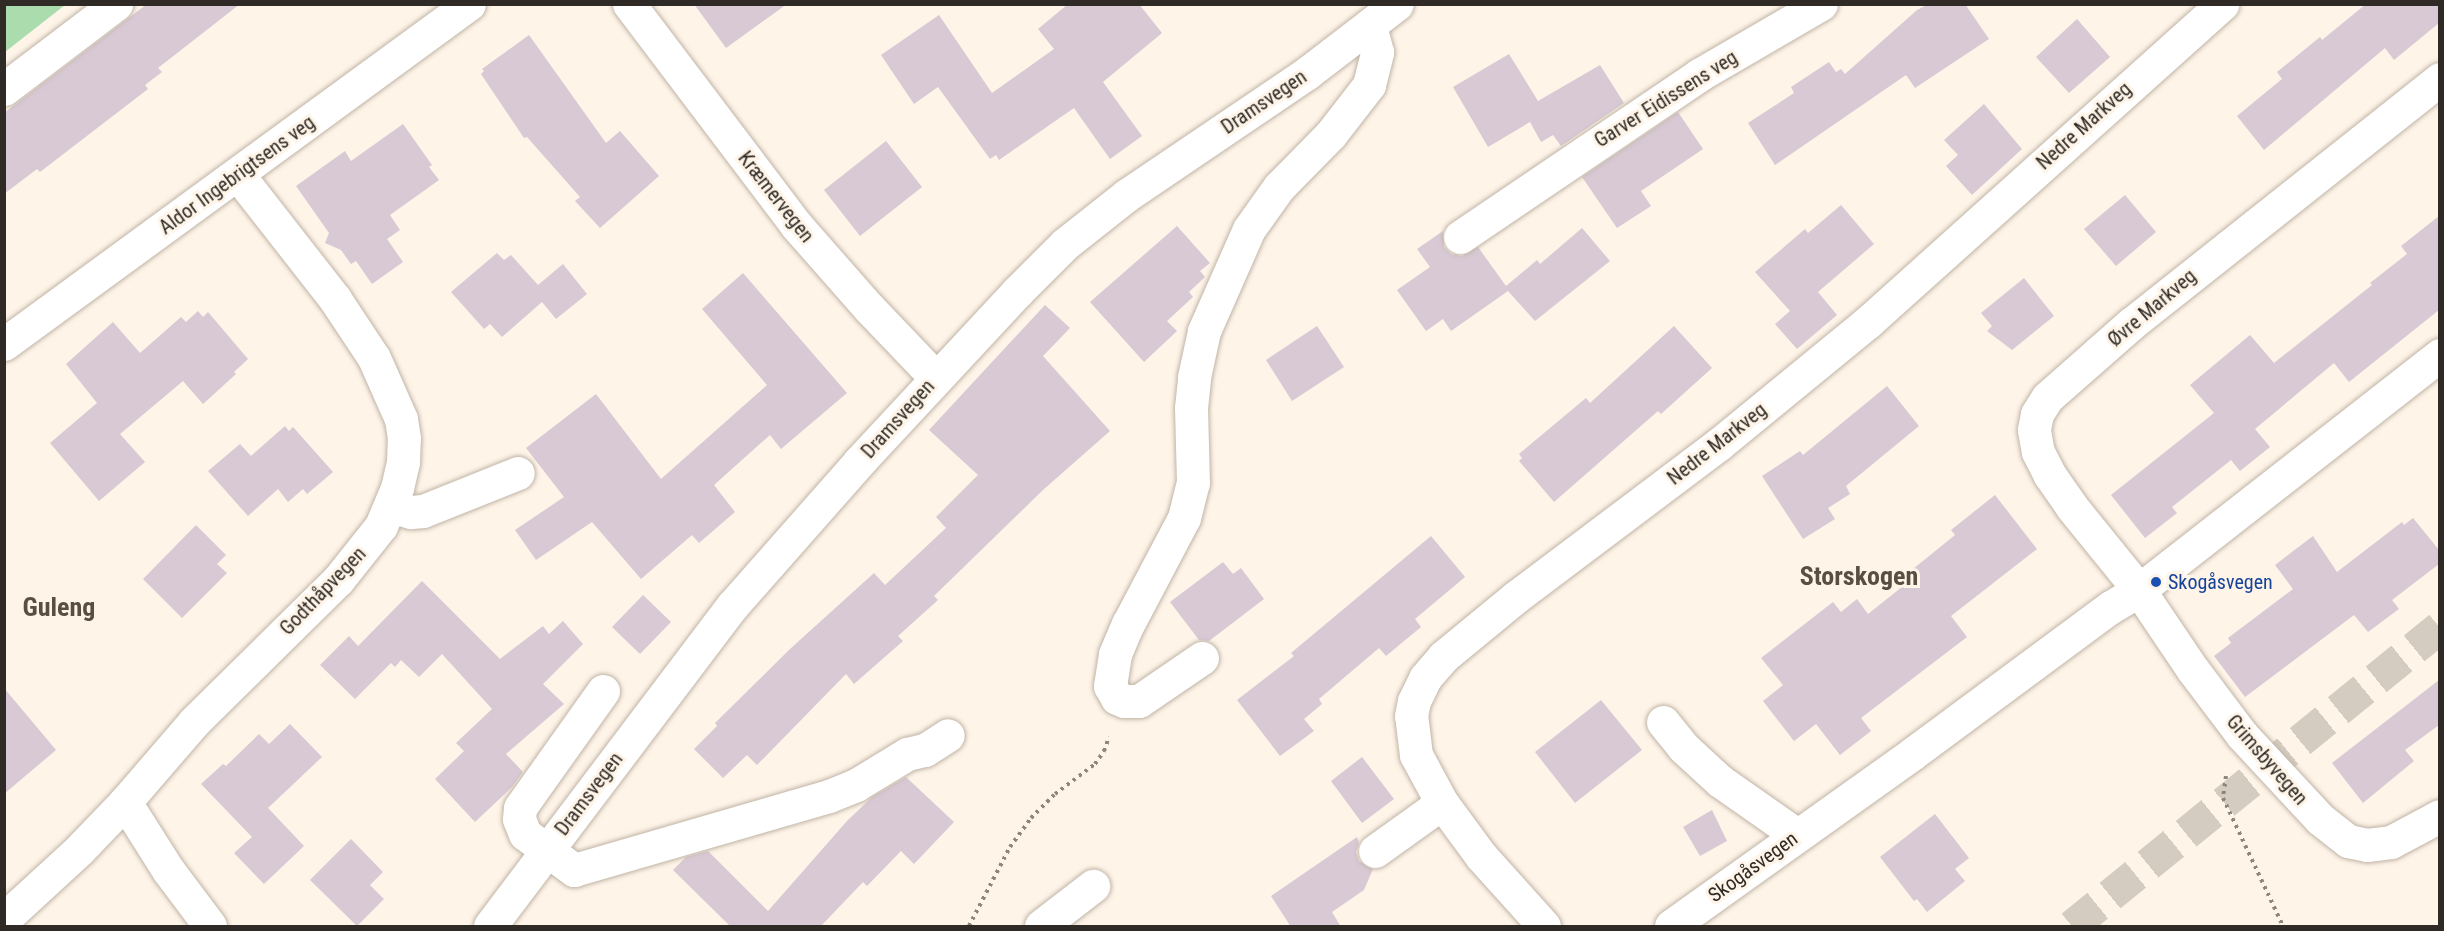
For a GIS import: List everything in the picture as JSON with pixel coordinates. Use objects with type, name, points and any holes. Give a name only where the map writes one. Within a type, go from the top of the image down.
[{"type":"street","points":[[4,89],[116,4]]},
{"type":"street","name":"Aldor Ingebrigtsens veg","points":[[4,344],[469,4]]},
{"type":"street","name":"Kræmervegen","points":[[629,4],[796,225],[869,309],[936,378]]},
{"type":"street","name":"Dramsvegen","points":[[490,927],[733,605],[936,378],[1065,244],[1127,195],[1307,73],[1397,4]]},
{"type":"street","name":"Garver Eidissens veg","points":[[1460,237],[1689,81],[1821,4]]},
{"type":"street","name":"Nedre Markveg","points":[[1544,927],[1481,856],[1442,803],[1416,754],[1411,717],[1414,701],[1425,678],[1443,657],[1516,597],[1719,444],[1868,322],[2222,4]]},
{"type":"street","points":[[1202,658],[1139,701],[1130,702],[1117,698],[1110,686],[1115,654],[1128,624],[1184,518],[1193,483],[1191,408],[1194,377],[1204,331],[1249,229],[1280,187],[1331,134],[1369,85],[1377,52],[1370,26]]},
{"type":"street","name":"Øvre Markveg","points":[[2139,590],[2049,474],[2037,452],[2034,430],[2037,414],[2047,399],[2132,323],[2439,79]]},
{"type":"street","name":"Godthåpvegen","points":[[4,919],[32,895],[125,802],[229,685],[338,580],[365,549],[391,506],[403,462],[404,438],[401,418],[389,389],[374,358],[334,299],[238,175]]},
{"type":"street","name":"Skogåsvegen","points":[[1671,927],[1912,754],[2111,607],[2139,590],[2439,355]]},
{"type":"street","points":[[391,506],[402,511],[423,511],[518,473]]},
{"type":"street","name":"Grimsbyvegen","points":[[2139,590],[2193,670],[2242,735],[2320,819],[2348,841],[2367,845],[2391,842],[2439,816]]},
{"type":"street","points":[[603,691],[520,808],[519,819],[522,828],[547,851],[574,870],[829,796],[856,785],[907,754],[925,750],[948,735]]},
{"type":"street","points":[[1663,722],[1683,747],[1720,781],[1797,835]]},
{"type":"street","points":[[125,802],[168,870],[210,927]]},
{"type":"street","points":[[1375,850],[1442,803]]},
{"type":"street","points":[[1041,927],[1093,886]]},
{"type":"path","points":[[969,927],[1010,848],[1031,818],[1055,794],[1095,764],[1104,751],[1117,698]]},
{"type":"path","points":[[2242,735],[2228,764],[2223,798],[2283,927]]},
{"type":"green space","points":[[5,4],[65,4],[65,5],[5,52]]},
{"type":"building","points":[[147,4],[240,4],[158,68],[162,72],[145,85],[148,89],[40,172],[37,169],[4,194],[4,113]]},
{"type":"building","points":[[694,4],[787,4],[726,48]]},
{"type":"building","points":[[1068,4],[1139,4],[1162,33],[1103,82],[1142,136],[1110,159],[1074,108],[999,160],[996,155],[990,159],[938,87],[914,104],[881,55],[939,15],[992,93],[1054,49],[1038,29]]},
{"type":"building","points":[[1929,4],[1965,4],[1989,39],[1915,88],[1906,75],[1775,165],[1748,123],[1794,93],[1791,87],[1829,62],[1836,72],[1841,69],[1845,74],[1917,10]]},
{"type":"building","points":[[2366,4],[2439,4],[2439,23],[2394,60],[2385,48],[2264,150],[2237,116],[2282,79],[2277,72],[2320,37],[2322,40]]},
{"type":"building","points":[[2077,19],[2110,57],[2069,93],[2036,57]]},
{"type":"building","points":[[529,35],[606,143],[620,131],[659,176],[600,228],[575,201],[580,197],[527,137],[524,138],[481,74],[484,71],[482,69]]},
{"type":"building","points":[[1509,54],[1538,101],[1600,65],[1624,103],[1561,146],[1553,135],[1541,142],[1530,122],[1488,147],[1453,87]]},
{"type":"building","points":[[1984,104],[2022,149],[1972,195],[1946,166],[1958,155],[1944,140]]},
{"type":"building","points":[[1678,112],[1703,149],[1641,191],[1651,206],[1617,228],[1582,177]]},
{"type":"building","points":[[403,124],[432,165],[429,167],[439,180],[390,215],[400,230],[387,239],[403,262],[372,284],[356,261],[351,264],[341,250],[325,243],[329,233],[296,186],[345,151],[351,161]]},
{"type":"building","points":[[886,141],[922,187],[860,236],[824,190]]},
{"type":"building","points":[[2125,195],[2156,232],[2116,266],[2084,229]]},
{"type":"building","points":[[1841,205],[1874,244],[1818,292],[1837,315],[1797,349],[1775,324],[1790,311],[1755,272],[1805,229],[1808,233]]},
{"type":"building","points":[[2439,216],[2439,310],[2349,382],[2334,363],[2255,429],[2270,447],[2240,471],[2231,460],[2172,507],[2177,513],[2145,538],[2111,495],[2214,413],[2190,385],[2250,335],[2274,363],[2407,254],[2401,246]]},
{"type":"building","points":[[1177,226],[1210,263],[1200,271],[1205,277],[1189,292],[1193,297],[1167,321],[1177,331],[1144,362],[1090,302]]},
{"type":"building","points":[[1582,228],[1610,261],[1535,321],[1508,291],[1451,331],[1443,319],[1426,331],[1397,290],[1430,267],[1417,249],[1443,231],[1444,247],[1451,254],[1462,256],[1478,247],[1506,286],[1537,260],[1540,264]]},
{"type":"building","points":[[497,253],[504,260],[511,255],[538,285],[563,264],[587,294],[556,319],[542,302],[502,337],[490,324],[484,329],[451,292]]},
{"type":"building","points":[[743,273],[847,393],[781,449],[770,435],[714,485],[735,512],[699,543],[692,535],[641,579],[592,522],[536,560],[515,530],[564,497],[526,448],[596,394],[661,479],[767,385],[702,309]]},
{"type":"building","points":[[2024,278],[2054,316],[2012,350],[1987,331],[1992,326],[1981,313]]},
{"type":"building","points":[[1045,305],[1070,328],[1043,356],[1110,431],[1043,490],[934,596],[938,600],[898,636],[903,641],[854,684],[846,674],[757,765],[747,755],[723,778],[694,749],[717,726],[715,723],[790,649],[874,573],[885,585],[946,528],[936,517],[978,475],[929,430]]},
{"type":"building","points":[[198,311],[203,317],[208,312],[248,359],[234,372],[236,374],[203,404],[183,381],[120,434],[145,462],[99,501],[50,443],[97,403],[66,364],[113,322],[140,353],[181,317],[186,322]]},
{"type":"building","points":[[1317,326],[1344,367],[1292,401],[1266,360]]},
{"type":"building","points":[[1674,326],[1712,368],[1661,414],[1658,411],[1554,502],[1519,461],[1522,458],[1519,454],[1586,398],[1590,403]]},
{"type":"building","points":[[1887,386],[1919,426],[1846,486],[1850,494],[1828,508],[1835,519],[1803,539],[1762,476],[1800,451],[1803,455]]},
{"type":"building","points":[[285,426],[289,431],[293,427],[333,472],[307,494],[303,489],[288,502],[278,489],[248,516],[208,471],[240,444],[251,456]]},
{"type":"building","points":[[1995,495],[2037,549],[1951,616],[1967,637],[1861,718],[1871,731],[1840,755],[1816,724],[1794,741],[1763,701],[1783,685],[1761,658],[1833,602],[1841,612],[1857,599],[1868,614],[1917,575],[1913,569],[1955,535],[1951,530]]},
{"type":"building","points":[[2413,518],[2439,550],[2439,564],[2392,600],[2399,609],[2368,632],[2354,615],[2245,697],[2214,656],[2231,643],[2228,638],[2293,589],[2275,565],[2313,536],[2337,572],[2402,522],[2404,525]]},
{"type":"building","points":[[196,525],[226,555],[217,564],[227,573],[182,618],[143,579]]},
{"type":"building","points":[[1431,536],[1465,577],[1415,619],[1421,627],[1386,656],[1379,648],[1319,699],[1322,704],[1304,719],[1314,731],[1280,756],[1237,700],[1294,656],[1291,653]]},
{"type":"building","points":[[1223,562],[1233,574],[1241,568],[1264,599],[1209,641],[1199,640],[1170,602]]},
{"type":"building","points":[[422,581],[500,659],[543,626],[549,634],[563,621],[583,644],[543,684],[564,704],[506,754],[523,772],[512,787],[475,822],[435,779],[464,751],[456,743],[492,709],[442,654],[419,677],[401,660],[395,667],[391,663],[355,699],[320,665],[349,636],[358,646]]},
{"type":"building","points":[[643,595],[671,622],[640,654],[612,627]]},
{"type":"building","points":[[2439,680],[2439,725],[2405,750],[2414,761],[2363,803],[2332,763]]},
{"type":"building","points":[[4,688],[56,750],[4,794]]},
{"type":"building","points":[[1601,700],[1642,750],[1575,803],[1535,752]]},
{"type":"building","points":[[290,724],[322,757],[268,808],[304,846],[264,884],[234,853],[252,837],[201,784],[223,764],[226,766],[259,734],[269,744]]},
{"type":"building","points":[[1362,757],[1394,799],[1362,823],[1331,781]]},
{"type":"building","points":[[906,777],[954,822],[914,864],[901,851],[867,886],[863,882],[820,927],[731,927],[673,870],[686,857],[708,851],[768,911],[847,821],[872,797]]},
{"type":"building","points":[[1712,810],[1727,841],[1700,856],[1683,827]]},
{"type":"building","points":[[1935,814],[1969,858],[1955,869],[1965,881],[1927,912],[1917,899],[1914,901],[1880,857]]},
{"type":"building","points":[[1357,837],[1359,842],[1356,852],[1359,861],[1373,869],[1364,890],[1332,912],[1341,927],[1291,927],[1271,896]]},
{"type":"building","points":[[351,839],[383,872],[370,885],[384,899],[357,926],[310,880]]},
{"type":"tunnel","points":[[2072,926],[2440,627]]},
{"type":"place","name":"Skogåsvegen","points":[[2156,582]]},
{"type":"district","name":"Storskogen","points":[[1859,577]]},
{"type":"district","name":"Guleng","points":[[59,608]]}]
